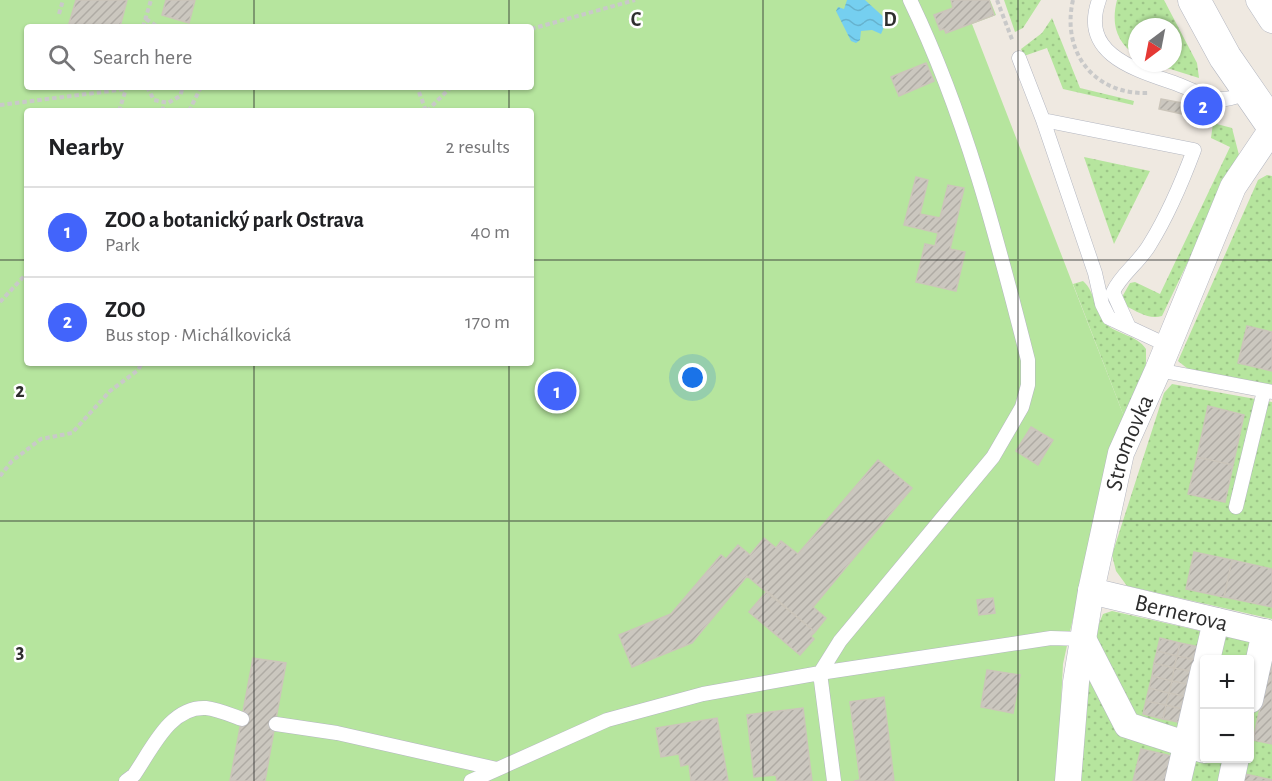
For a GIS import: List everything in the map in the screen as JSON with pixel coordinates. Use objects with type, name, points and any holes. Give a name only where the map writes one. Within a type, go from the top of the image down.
[{"type":"street","points":[[1194,0],[1248,93],[1272,127]]},
{"type":"street","points":[[1259,0],[1272,20]]},
{"type":"street","name":"Stromovka","points":[[1068,781],[1076,681],[1091,591],[1121,453],[1169,346],[1233,187],[1272,127]]},
{"type":"street","name":"Bernerova","points":[[1091,591],[1269,633]]},
{"type":"street","points":[[1208,655],[1216,621]]},
{"type":"street","points":[[1254,686],[1269,633]]},
{"type":"street","points":[[1083,639],[1127,725],[1195,748]]},
{"type":"street","points":[[1178,781],[1195,748],[1200,704]]},
{"type":"street","points":[[1231,781],[1235,763]]},
{"type":"lane","points":[[834,781],[820,673],[840,640],[993,457],[1022,407],[1028,385],[1028,360],[991,215],[934,49],[910,0]]},
{"type":"lane","points":[[1098,0],[1094,27],[1098,40],[1114,58],[1133,69],[1222,99],[1248,93]]},
{"type":"lane","points":[[1019,58],[1043,120],[1095,273],[1102,304],[1114,322],[1128,326],[1169,346]]},
{"type":"lane","points":[[1043,120],[1194,150],[1180,186],[1150,244],[1135,266],[1118,282],[1113,292],[1128,326]]},
{"type":"lane","points":[[1158,370],[1268,391],[1236,507]]},
{"type":"lane","points":[[471,781],[607,720],[702,694],[820,673],[1051,638],[1083,639]]},
{"type":"lane","points":[[127,781],[170,722],[188,710],[207,708],[242,718]]},
{"type":"lane","points":[[276,724],[337,733],[497,769]]},
{"type":"path","points":[[59,14],[63,0]]},
{"type":"path","points":[[144,24],[151,0]]},
{"type":"path","points":[[534,28],[635,0]]},
{"type":"path","points":[[997,0],[1019,58]]},
{"type":"path","points":[[146,19],[154,24]]},
{"type":"path","points":[[0,105],[111,90]]},
{"type":"path","points":[[120,108],[125,90]]},
{"type":"path","points":[[149,90],[154,100],[164,103],[175,100],[181,90]]},
{"type":"path","points":[[190,108],[200,90]]},
{"type":"path","points":[[430,108],[448,90]]},
{"type":"path","points":[[419,92],[426,108]]},
{"type":"path","points":[[163,108],[164,103]]},
{"type":"path","points":[[0,302],[24,276]]},
{"type":"path","points":[[0,476],[12,461],[41,439],[72,433],[110,392],[140,366]]},
{"type":"green space","points":[[0,0],[990,0],[996,15],[972,24],[1125,419],[1108,457],[1063,664],[1057,781],[0,781]]},
{"type":"green space","points":[[1004,0],[1041,0],[1023,28],[1015,32]]},
{"type":"green space","points":[[1117,0],[1164,0],[1173,18],[1128,18],[1128,49],[1117,32],[1115,9]]},
{"type":"green space","points":[[1052,18],[1080,88],[1134,101],[1133,105],[1063,89],[1047,48],[1024,56],[1021,49],[1042,33]]},
{"type":"green space","points":[[1182,34],[1197,63],[1199,78],[1180,72],[1182,72]]},
{"type":"green space","points":[[1213,123],[1232,128],[1239,155],[1162,316],[1144,315],[1126,306],[1122,297],[1130,283],[1135,282],[1160,294],[1230,147],[1211,138]]},
{"type":"green space","points":[[1084,157],[1150,171],[1114,244]]},
{"type":"green space","points":[[1267,175],[1272,176],[1272,386],[1188,369],[1178,361],[1258,180]]},
{"type":"green space","points":[[1083,281],[1106,324],[1138,341],[1146,349],[1146,364],[1125,419],[1073,284]]},
{"type":"green space","points":[[1172,384],[1272,402],[1272,619],[1127,586],[1116,571],[1112,555],[1164,393]]},
{"type":"green space","points":[[1112,611],[1272,647],[1272,781],[1076,781],[1082,706],[1098,626],[1103,614]]},
{"type":"water","points":[[847,0],[865,0],[887,20],[881,34],[872,30],[861,31],[860,40],[856,43],[851,41],[836,11],[838,7],[844,9]]},
{"type":"building","points":[[76,0],[127,0],[121,24],[69,24]]},
{"type":"building","points":[[166,0],[195,0],[189,23],[162,15]]},
{"type":"building","points":[[951,0],[989,0],[994,15],[946,33],[944,29],[940,30],[934,15],[953,8]]},
{"type":"building","points":[[926,63],[934,81],[899,96],[891,77]]},
{"type":"building","points":[[1161,99],[1199,106],[1196,117],[1159,109]]},
{"type":"building","points":[[916,177],[928,180],[920,214],[940,218],[948,185],[964,188],[950,249],[965,252],[956,291],[916,282],[925,244],[935,246],[938,233],[904,225]]},
{"type":"building","points":[[1247,326],[1272,332],[1272,371],[1238,363]]},
{"type":"building","points":[[1208,406],[1244,415],[1233,465],[1197,457]]},
{"type":"building","points":[[1031,427],[1053,440],[1038,465],[1016,451]]},
{"type":"building","points":[[1197,457],[1233,465],[1225,502],[1188,494]]},
{"type":"building","points":[[878,460],[912,488],[813,607],[826,618],[815,632],[747,576],[692,643],[632,667],[619,635],[671,614],[721,555],[726,559],[738,545],[750,555],[764,538],[776,548],[781,541],[798,554]]},
{"type":"building","points":[[1194,552],[1232,560],[1224,597],[1186,589]]},
{"type":"building","points":[[1232,560],[1272,569],[1272,607],[1224,597]]},
{"type":"building","points":[[767,591],[815,632],[811,636],[814,639],[800,655],[749,612]]},
{"type":"building","points":[[993,598],[995,613],[979,615],[977,600]]},
{"type":"building","points":[[1160,638],[1180,643],[1177,656],[1157,651]]},
{"type":"building","points":[[1180,643],[1200,647],[1197,660],[1177,656]]},
{"type":"building","points":[[1157,651],[1177,656],[1174,668],[1154,663]]},
{"type":"building","points":[[1177,656],[1197,660],[1195,672],[1174,668]]},
{"type":"building","points":[[253,658],[286,663],[265,781],[230,781]]},
{"type":"building","points":[[1154,663],[1174,668],[1172,681],[1152,676]]},
{"type":"building","points":[[1270,665],[1272,665],[1272,744],[1254,740],[1260,708],[1257,707]]},
{"type":"building","points":[[1174,668],[1195,672],[1192,685],[1172,681]]},
{"type":"building","points":[[987,670],[1020,675],[1013,713],[981,707]]},
{"type":"building","points":[[1152,676],[1172,681],[1169,693],[1149,688]]},
{"type":"building","points":[[1172,681],[1192,685],[1189,697],[1169,693]]},
{"type":"building","points":[[1149,688],[1169,693],[1166,705],[1146,701]]},
{"type":"building","points":[[1169,693],[1189,697],[1186,710],[1166,705]]},
{"type":"building","points":[[884,697],[894,781],[854,781],[860,780],[850,702]]},
{"type":"building","points":[[1146,701],[1166,705],[1163,719],[1143,714]]},
{"type":"building","points":[[1166,705],[1186,710],[1183,723],[1163,719]]},
{"type":"building","points":[[803,708],[812,781],[777,781],[776,775],[754,777],[747,715]]},
{"type":"building","points":[[717,718],[728,781],[691,781],[689,764],[681,766],[679,754],[661,757],[656,728]]},
{"type":"building","points":[[1141,749],[1172,756],[1166,781],[1133,781]]},
{"type":"building","points":[[1245,774],[1272,780],[1272,781],[1244,781]]},
{"type":"place","name":"ZOO","points":[[1203,106]]},
{"type":"place","name":"ZOO a botanický park Ostrava","points":[[557,391]]}]
